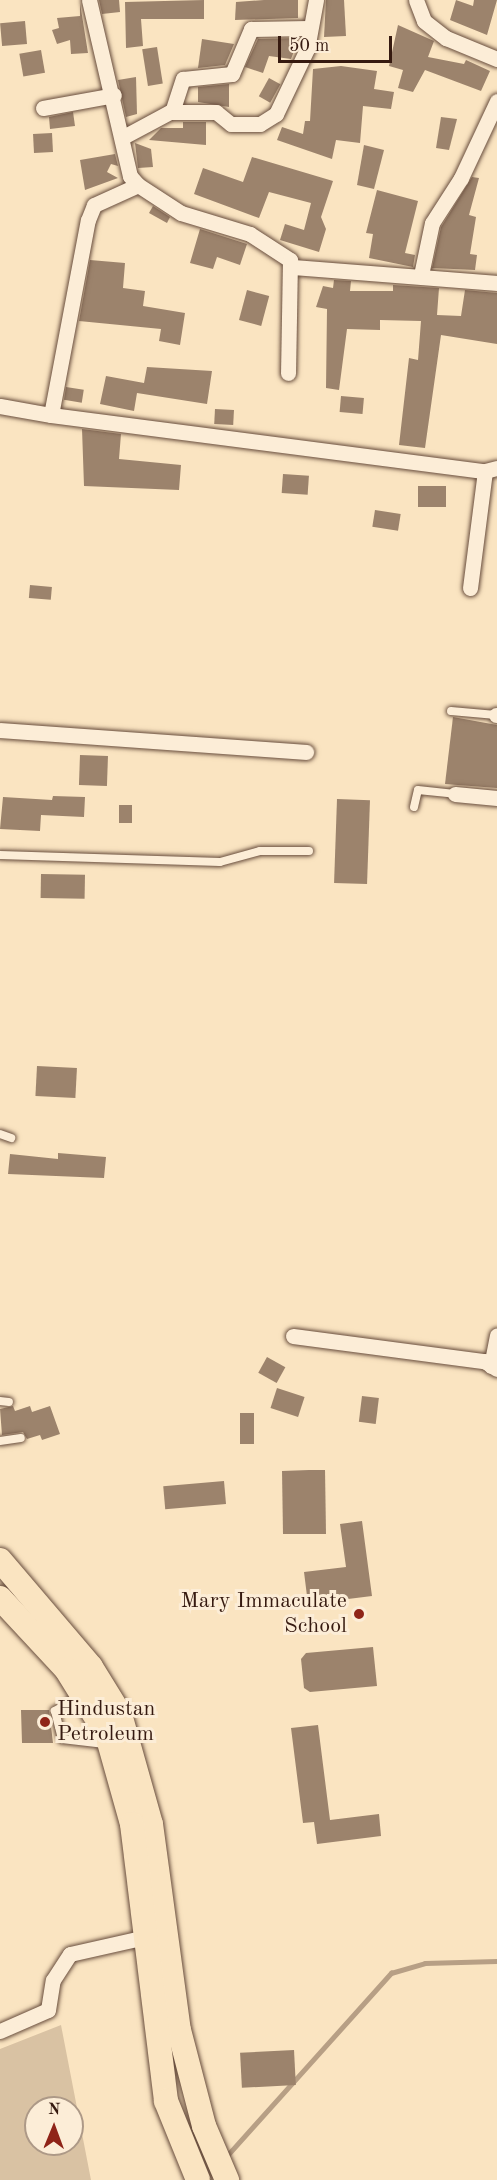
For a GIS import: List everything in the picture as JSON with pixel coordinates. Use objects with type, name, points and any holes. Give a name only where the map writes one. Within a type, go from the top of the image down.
[{"type":"main road","points":[[0,1560],[91,1667],[120,1714],[152,1824],[179,2030],[223,2171]]},
{"type":"main road","points":[[0,1598],[85,1695],[109,1744],[132,1824],[150,1936],[155,2034],[166,2101],[198,2180]]},
{"type":"street","points":[[89,0],[124,136],[130,176],[138,185],[181,213],[250,234],[283,254],[293,267],[288,373]]},
{"type":"street","points":[[124,136],[172,112],[216,112],[231,123],[260,124],[276,114],[307,49],[308,28],[316,0]]},
{"type":"street","points":[[416,0],[424,21],[446,38],[497,59]]},
{"type":"street","points":[[172,112],[183,79],[232,74],[251,29],[308,28]]},
{"type":"street","points":[[43,108],[114,95]]},
{"type":"street","points":[[422,275],[432,223],[461,178],[497,101]]},
{"type":"street","points":[[51,415],[88,220],[94,205],[138,185]]},
{"type":"street","points":[[293,267],[422,275],[497,283]]},
{"type":"street","points":[[0,406],[51,415],[491,470],[470,588]]},
{"type":"street","points":[[0,730],[306,752]]},
{"type":"street","points":[[455,794],[497,798]]},
{"type":"street","points":[[293,1336],[494,1368],[497,1336]]},
{"type":"street","points":[[0,2031],[48,2010],[54,1980],[70,1954],[150,1936]]},
{"type":"lane","points":[[451,711],[496,715]]},
{"type":"lane","points":[[414,807],[418,790],[455,794]]},
{"type":"lane","points":[[0,855],[220,862],[260,851],[309,851]]},
{"type":"lane","points":[[0,1134],[11,1138]]},
{"type":"lane","points":[[0,1441],[21,1438]]},
{"type":"lane","points":[[85,1695],[56,1711],[62,1738],[109,1744]]},
{"type":"shaded area","points":[[61,2025],[75,2096],[24,2096],[24,2156],[84,2156],[84,2144],[91,2180],[0,2180],[0,2049]]},
{"type":"building","points":[[99,0],[119,0],[120,12],[102,14]]},
{"type":"building","points":[[204,0],[204,19],[141,19],[143,46],[126,48],[125,2]]},
{"type":"building","points":[[298,0],[298,18],[235,20],[236,2]]},
{"type":"building","points":[[326,0],[344,0],[346,36],[324,37]]},
{"type":"building","points":[[456,0],[473,6],[474,0],[497,0],[487,35],[450,20]]},
{"type":"building","points":[[80,3],[88,53],[71,54],[70,40],[57,44],[52,30],[59,28],[57,18],[80,16]]},
{"type":"building","points":[[25,21],[27,44],[2,46],[0,23]]},
{"type":"building","points":[[398,25],[434,41],[428,57],[464,64],[466,60],[490,71],[481,91],[425,70],[413,92],[398,88],[403,70],[389,66]]},
{"type":"building","points":[[299,38],[291,59],[269,56],[263,73],[245,67],[258,39]]},
{"type":"building","points":[[202,39],[234,44],[225,65],[198,68]]},
{"type":"building","points":[[157,47],[163,84],[148,86],[142,49]]},
{"type":"building","points":[[41,50],[45,73],[23,76],[19,54]]},
{"type":"building","points":[[341,66],[377,71],[374,89],[394,92],[391,109],[363,106],[360,143],[336,140],[332,159],[277,140],[282,127],[303,134],[305,121],[310,121],[313,69]]},
{"type":"building","points":[[136,77],[137,114],[126,117],[118,80]]},
{"type":"building","points":[[269,78],[280,84],[270,103],[259,96]]},
{"type":"building","points":[[229,84],[229,107],[198,102],[198,87]]},
{"type":"building","points":[[73,112],[75,126],[50,129],[49,117]]},
{"type":"building","points":[[441,117],[457,119],[449,150],[436,148]]},
{"type":"building","points":[[183,122],[206,122],[206,145],[149,140],[161,128],[183,128]]},
{"type":"building","points":[[52,133],[53,152],[34,153],[33,134]]},
{"type":"building","points":[[135,143],[151,149],[153,167],[138,168]]},
{"type":"building","points":[[364,145],[384,150],[374,189],[357,185]]},
{"type":"building","points":[[115,154],[118,166],[111,164],[107,172],[118,178],[85,190],[80,160]]},
{"type":"building","points":[[252,157],[333,181],[321,217],[326,229],[319,252],[280,240],[285,224],[304,230],[311,203],[269,192],[259,218],[194,194],[203,168],[243,182]]},
{"type":"building","points":[[472,177],[479,178],[469,215],[476,217],[470,254],[477,255],[475,270],[432,268],[441,227]]},
{"type":"building","points":[[377,190],[418,201],[405,253],[415,255],[413,267],[369,258],[373,234],[366,233]]},
{"type":"building","points":[[153,206],[170,217],[167,223],[149,213]]},
{"type":"building","points":[[200,229],[247,244],[240,265],[217,257],[213,269],[190,263]]},
{"type":"building","points":[[90,260],[125,263],[123,288],[145,291],[143,306],[185,313],[180,345],[159,341],[161,329],[79,321]]},
{"type":"building","points":[[334,280],[351,281],[350,291],[393,291],[393,285],[439,288],[437,315],[461,316],[465,290],[497,293],[497,344],[441,335],[425,448],[399,445],[409,358],[418,360],[421,321],[380,320],[380,330],[347,329],[339,390],[326,388],[327,309],[316,307],[323,286],[333,288]]},
{"type":"building","points":[[247,290],[269,296],[261,326],[239,320]]},
{"type":"building","points":[[147,367],[212,371],[207,404],[137,393],[134,411],[100,404],[106,376],[144,383]]},
{"type":"building","points":[[66,387],[84,390],[82,403],[64,400]]},
{"type":"building","points":[[341,396],[364,398],[363,414],[340,412]]},
{"type":"building","points":[[215,409],[234,410],[233,425],[214,424]]},
{"type":"building","points":[[82,429],[121,434],[119,459],[181,465],[179,490],[84,486]]},
{"type":"building","points":[[283,474],[309,476],[308,495],[282,493]]},
{"type":"building","points":[[418,486],[446,486],[446,507],[418,507]]},
{"type":"building","points":[[375,510],[401,514],[398,531],[372,527]]},
{"type":"building","points":[[30,585],[52,587],[51,600],[29,598]]},
{"type":"building","points":[[453,717],[497,725],[497,788],[445,784]]},
{"type":"building","points":[[80,755],[108,756],[107,786],[79,785]]},
{"type":"building","points":[[53,796],[85,797],[84,817],[41,815],[40,831],[0,829],[3,797],[52,800]]},
{"type":"building","points":[[337,799],[370,800],[367,884],[334,883]]},
{"type":"building","points":[[119,805],[132,805],[132,823],[119,823]]},
{"type":"building","points":[[41,874],[85,875],[85,899],[41,898]]},
{"type":"building","points":[[37,1066],[77,1068],[75,1098],[35,1096]]},
{"type":"building","points":[[58,1153],[106,1157],[104,1178],[8,1174],[10,1154],[58,1159]]},
{"type":"building","points":[[267,1357],[285,1367],[277,1383],[258,1373]]},
{"type":"building","points":[[277,1388],[305,1397],[298,1417],[271,1408]]},
{"type":"building","points":[[362,1396],[379,1398],[376,1424],[359,1422]]},
{"type":"building","points":[[13,1406],[15,1411],[30,1406],[32,1412],[50,1406],[60,1434],[42,1440],[40,1435],[27,1439],[23,1432],[2,1435],[0,1409]]},
{"type":"building","points":[[240,1413],[254,1413],[254,1444],[240,1444]]},
{"type":"building","points":[[325,1470],[326,1534],[283,1534],[282,1471]]},
{"type":"building","points":[[224,1481],[226,1504],[165,1509],[163,1486]]},
{"type":"building","points":[[362,1521],[372,1596],[308,1604],[304,1572],[346,1567],[340,1524]]},
{"type":"building","points":[[373,1647],[377,1686],[310,1692],[304,1688],[301,1659],[306,1653]]},
{"type":"building","points":[[21,1710],[49,1710],[53,1743],[22,1743]]},
{"type":"building","points":[[318,1725],[330,1820],[379,1814],[381,1836],[317,1844],[314,1822],[303,1823],[291,1728]]},
{"type":"building","points":[[294,2050],[296,2085],[242,2088],[240,2053]]},
{"type":"waterway","points":[[225,2158],[391,1973],[425,1963],[497,1961]]},
{"type":"place","name":"Mary Immaculate School","points":[[359,1614]]},
{"type":"place","name":"Hindustan Petroleum","points":[[45,1722]]}]
